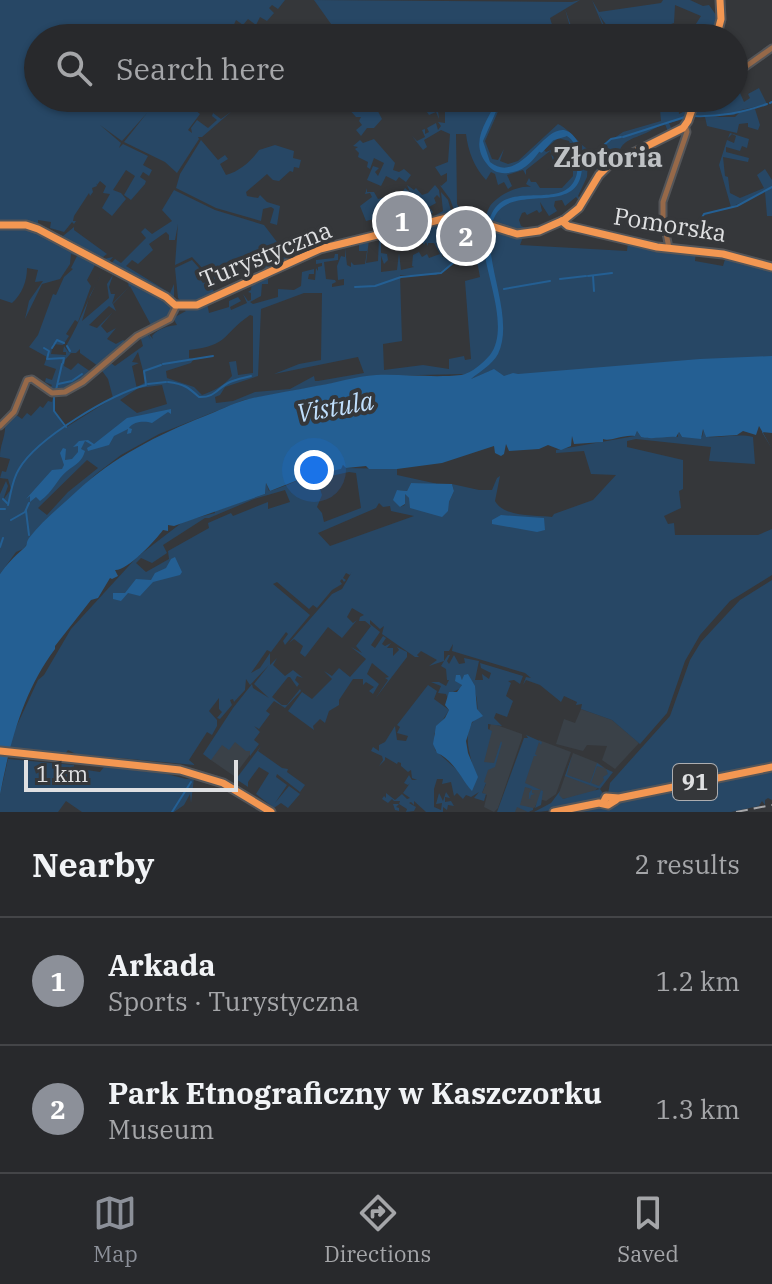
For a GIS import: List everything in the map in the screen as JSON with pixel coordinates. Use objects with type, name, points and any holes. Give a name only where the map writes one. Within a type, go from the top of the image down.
[{"type":"main road","points":[[720,0],[720,24]]},
{"type":"main road","points":[[562,221],[581,206],[599,175],[609,165],[676,133],[685,125],[691,112]]},
{"type":"main road","name":"Turystyczna","points":[[3,225],[35,227],[174,303],[188,304],[202,303],[320,249],[453,217],[526,234],[562,221]]},
{"type":"main road","name":"Pomorska","points":[[562,221],[570,227],[669,248],[715,252],[772,267]]},
{"type":"main road","points":[[0,752],[198,776],[234,791],[269,812]]},
{"type":"main road","name":"91","points":[[547,812],[772,767]]},
{"type":"main road","name":"91","points":[[554,812],[609,800]]},
{"type":"street","points":[[748,65],[772,48]]},
{"type":"street","points":[[669,248],[663,202],[688,131],[685,125]]},
{"type":"street","points":[[0,426],[14,412],[27,380],[32,379],[46,391],[55,394],[79,385],[137,336],[171,318],[174,303]]},
{"type":"shaded area","points":[[0,0],[285,0],[278,9],[272,5],[269,8],[274,13],[267,21],[260,17],[256,24],[248,19],[244,24],[236,20],[234,24],[24,24],[24,112],[198,112],[200,114],[188,130],[192,133],[191,128],[197,120],[208,128],[217,120],[213,113],[221,119],[231,112],[202,137],[198,137],[177,173],[165,162],[124,142],[147,113],[122,141],[100,125],[121,143],[119,148],[123,144],[148,156],[143,165],[152,170],[149,176],[143,172],[140,177],[146,181],[145,184],[131,200],[124,195],[135,176],[126,170],[113,190],[126,199],[112,216],[102,208],[110,194],[103,193],[106,186],[100,181],[74,216],[74,224],[72,222],[64,232],[50,228],[51,222],[38,220],[38,223],[31,223],[63,236],[74,227],[107,254],[97,256],[104,259],[113,257],[107,264],[39,228],[0,223]]},
{"type":"shaded area","points":[[314,0],[580,0],[550,18],[552,24],[331,24]]},
{"type":"shaded area","points":[[592,0],[599,12],[661,3],[663,0],[690,0],[703,6],[709,5],[716,15],[720,15],[718,24],[696,24],[701,16],[675,5],[674,23],[671,24],[606,24],[599,14],[602,24]]},
{"type":"shaded area","points":[[759,88],[767,104],[748,108],[748,94]]},
{"type":"shaded area","points":[[755,109],[760,125],[758,130],[748,127],[748,123],[739,124],[737,133],[707,126],[705,117],[735,117]]},
{"type":"shaded area","points":[[352,112],[378,112],[382,119],[374,128],[367,128],[361,136],[356,130],[362,125],[359,121],[361,117]]},
{"type":"shaded area","points":[[445,112],[498,112],[485,141],[492,159],[498,160],[504,149],[500,161],[508,164],[518,161],[558,124],[594,152],[623,132],[661,121],[660,112],[690,112],[688,118],[669,123],[673,132],[669,134],[665,124],[627,141],[615,160],[608,152],[598,156],[600,172],[597,175],[596,157],[588,160],[587,177],[578,196],[582,204],[576,197],[565,206],[562,200],[555,201],[557,211],[549,216],[540,202],[542,211],[539,213],[537,210],[527,215],[522,213],[519,220],[521,226],[526,228],[520,235],[523,237],[520,245],[627,251],[628,242],[696,250],[695,261],[723,266],[726,256],[772,268],[772,391],[493,400],[490,371],[467,381],[466,374],[372,376],[244,400],[159,434],[121,455],[49,518],[23,549],[16,552],[0,574],[0,494],[6,481],[8,486],[3,500],[11,489],[8,479],[0,478],[2,471],[6,472],[10,459],[0,457],[5,425],[18,409],[15,414],[22,419],[27,413],[31,416],[40,406],[43,408],[48,401],[52,402],[54,394],[55,412],[65,428],[113,398],[108,379],[100,368],[108,361],[115,366],[143,346],[140,336],[146,332],[151,340],[147,332],[153,339],[152,336],[161,329],[177,325],[173,318],[186,311],[181,308],[207,303],[209,313],[229,307],[229,301],[238,297],[241,301],[230,307],[231,310],[247,303],[243,294],[248,301],[251,300],[251,293],[248,292],[252,281],[268,273],[268,284],[262,284],[261,296],[250,302],[253,304],[278,297],[278,289],[294,290],[301,286],[302,272],[314,269],[314,274],[309,274],[308,279],[315,280],[316,268],[318,271],[318,267],[322,266],[322,263],[316,264],[316,260],[334,258],[335,254],[338,254],[338,260],[324,262],[326,279],[335,280],[332,287],[344,285],[344,279],[338,280],[337,266],[341,256],[345,257],[345,248],[347,265],[351,267],[351,262],[354,265],[365,264],[367,251],[359,251],[359,241],[369,240],[366,263],[378,261],[377,238],[381,237],[381,253],[387,254],[388,260],[384,264],[381,256],[381,272],[397,270],[399,253],[401,270],[414,267],[413,255],[419,252],[422,257],[427,254],[429,258],[440,254],[434,243],[428,243],[428,246],[426,242],[424,245],[416,229],[438,223],[446,229],[457,249],[454,247],[448,253],[443,251],[442,257],[457,253],[461,257],[436,275],[400,275],[402,341],[383,344],[384,370],[423,365],[449,369],[449,359],[464,356],[465,360],[471,359],[465,281],[480,277],[476,256],[463,260],[476,242],[477,226],[469,221],[483,225],[494,202],[514,189],[531,187],[526,184],[529,178],[540,188],[562,188],[573,176],[573,152],[569,141],[558,138],[544,150],[551,150],[555,163],[550,151],[526,170],[526,175],[523,170],[507,175],[512,186],[508,189],[504,182],[498,185],[495,174],[491,172],[486,180],[472,158],[466,134],[456,134],[459,207],[454,210],[439,184],[441,186],[447,181],[447,173],[441,176],[435,167],[448,162],[450,134],[441,130],[424,140],[427,147],[423,150],[412,136],[417,141],[425,137],[422,130],[425,129],[425,134],[429,132],[427,128],[436,123],[438,130],[441,126],[438,122],[445,123]],"holes":[[[304,293],[322,293],[321,360],[299,364],[274,374],[358,357],[364,373],[318,381],[314,376],[290,389],[255,392],[233,401],[216,403],[215,397],[225,387],[258,376],[261,309]],[[250,315],[253,316],[253,373],[238,375],[236,361],[229,362],[232,376],[218,388],[202,395],[194,387],[167,378],[166,371],[191,363],[193,360],[187,360],[192,359],[189,358],[189,350],[219,342]],[[138,352],[146,382],[139,388],[162,385],[167,404],[137,413],[120,400],[137,389],[132,366],[139,363],[132,362]],[[87,460],[98,468],[68,492],[47,515],[38,508]]]},
{"type":"shaded area","points":[[694,112],[738,112],[734,115],[693,115]]},
{"type":"shaded area","points":[[730,133],[749,139],[747,148],[742,146],[740,151],[726,147],[726,152],[749,158],[748,162],[723,157],[730,193],[740,198],[764,188],[757,175],[765,169],[772,180],[772,216],[767,216],[765,192],[731,207],[719,165],[727,140],[734,143],[736,136],[732,134],[728,138]]},
{"type":"shaded area","points":[[374,139],[395,163],[393,170],[399,172],[404,169],[411,175],[406,182],[399,177],[396,181],[386,176],[381,186],[367,180],[373,166],[379,168],[375,172],[378,176],[384,163],[374,158],[370,169],[368,162],[358,157],[355,149],[358,147],[353,146],[360,140],[363,143]]},
{"type":"shaded area","points":[[201,140],[218,160],[225,155],[228,159],[220,164],[226,175],[245,165],[259,150],[275,145],[294,151],[293,158],[301,160],[299,168],[294,167],[293,172],[290,171],[279,181],[267,174],[246,192],[247,196],[258,198],[260,195],[267,202],[280,206],[277,225],[270,223],[274,209],[271,207],[263,209],[261,221],[216,208],[176,188],[180,174]]},
{"type":"shaded area","points":[[407,185],[414,190],[416,188],[422,195],[435,185],[440,198],[437,195],[434,198],[436,203],[429,207],[433,212],[431,215],[443,211],[441,192],[448,200],[452,214],[423,221],[418,213],[424,220],[430,214],[425,206],[417,211],[401,194],[405,188],[410,192]]},
{"type":"shaded area","points":[[367,188],[367,192],[374,192],[378,199],[385,197],[392,212],[397,207],[393,202],[396,196],[397,205],[401,209],[402,204],[405,208],[401,211],[407,220],[410,218],[407,212],[415,224],[401,219],[398,214],[395,215],[399,218],[397,223],[393,215],[392,219],[391,215],[384,213],[366,221],[360,206],[372,197],[370,193],[365,194]]},
{"type":"shaded area","points":[[174,190],[215,210],[264,225],[290,259],[294,250],[294,258],[260,273],[253,261],[219,276],[221,281],[212,284],[210,280],[214,277],[207,267],[203,269],[192,257],[175,265],[178,224],[175,240],[169,240],[166,232],[149,244],[153,250],[138,264],[132,260],[126,266],[170,293],[174,284],[174,298],[110,265],[115,259],[121,263],[146,238],[141,232],[145,228],[152,234],[172,221],[162,210]]},
{"type":"shaded area","points":[[0,226],[25,226],[104,266],[95,265],[87,280],[91,286],[78,322],[75,320],[63,345],[53,344],[51,354],[66,355],[64,346],[69,353],[66,346],[76,327],[89,300],[82,321],[109,298],[107,284],[113,275],[109,287],[111,294],[115,294],[112,304],[129,287],[128,283],[131,283],[105,269],[107,267],[170,300],[172,308],[169,318],[152,327],[130,286],[113,304],[116,311],[109,306],[89,325],[97,328],[113,312],[101,326],[107,333],[116,328],[107,339],[116,344],[123,340],[127,342],[98,366],[80,353],[80,349],[71,353],[64,366],[71,370],[78,363],[91,372],[69,388],[49,390],[52,385],[45,382],[46,378],[52,380],[56,369],[44,365],[47,357],[29,347],[38,335],[53,294],[56,295],[64,277],[73,269],[77,256],[71,254],[70,264],[60,279],[42,284],[25,319],[29,301],[43,281],[35,282],[38,270],[27,268],[23,287],[16,299],[12,303],[0,299]]},
{"type":"shaded area","points":[[192,260],[205,275],[200,279],[203,283],[209,281],[214,292],[203,302],[183,302],[178,298],[175,268]]},
{"type":"shaded area","points":[[704,429],[706,437],[753,437],[755,464],[709,461],[711,447],[636,439],[627,441],[627,447],[683,460],[683,489],[679,491],[681,508],[664,516],[668,524],[674,523],[675,535],[758,535],[772,529],[772,575],[730,601],[700,635],[685,661],[667,713],[640,744],[612,720],[581,709],[582,704],[576,705],[577,702],[564,696],[561,702],[540,685],[526,680],[523,685],[526,677],[531,678],[525,673],[452,651],[453,644],[449,651],[444,651],[444,661],[429,666],[437,660],[421,651],[417,655],[419,657],[415,657],[382,634],[384,626],[380,629],[370,620],[370,624],[380,632],[371,645],[375,648],[383,636],[386,638],[382,644],[391,643],[387,648],[393,648],[393,656],[399,650],[397,647],[407,652],[407,657],[375,699],[388,680],[385,678],[389,677],[372,663],[367,674],[379,684],[373,694],[369,691],[374,687],[366,682],[363,685],[363,679],[353,679],[339,705],[329,711],[325,723],[320,719],[313,726],[314,730],[288,711],[302,692],[312,699],[332,679],[324,671],[332,676],[339,668],[350,677],[366,659],[351,647],[362,653],[356,646],[371,626],[359,621],[364,615],[352,608],[347,617],[353,623],[357,620],[342,638],[328,627],[305,657],[300,653],[303,646],[294,639],[289,643],[332,594],[342,589],[353,570],[350,575],[346,573],[343,578],[346,580],[344,582],[342,579],[342,584],[332,590],[317,608],[313,605],[309,609],[277,582],[273,584],[310,615],[285,645],[286,632],[271,652],[267,650],[251,673],[260,668],[270,653],[270,665],[277,658],[273,665],[285,676],[293,670],[303,678],[297,676],[297,687],[288,677],[272,697],[287,705],[301,691],[285,708],[274,701],[266,711],[270,714],[259,729],[254,726],[260,732],[254,740],[259,744],[250,756],[250,751],[235,742],[229,750],[222,745],[211,760],[203,754],[252,684],[253,688],[269,698],[254,684],[269,665],[250,685],[246,679],[245,690],[234,702],[230,700],[232,705],[220,719],[217,718],[222,712],[219,698],[209,711],[217,720],[217,726],[212,735],[207,732],[189,760],[195,765],[76,754],[68,750],[65,754],[10,750],[12,736],[38,680],[71,629],[137,557],[184,521],[215,513],[213,501],[218,510],[265,494],[266,483],[269,491],[344,465],[346,468],[397,469],[397,475],[438,484],[411,483],[407,491],[397,490],[400,507],[405,505],[405,493],[409,498],[449,502],[454,491],[452,484],[492,490],[500,476],[495,501],[499,506],[513,513],[552,517],[593,500],[616,475],[591,474],[584,451],[556,453],[556,450],[635,436],[637,431],[641,437],[654,438],[669,434],[678,437],[678,431],[682,437],[702,437]],"holes":[[[356,473],[361,508],[324,522],[317,507],[322,495],[317,479]],[[285,490],[290,502],[268,509],[268,502],[208,523],[209,528],[168,551],[169,559],[146,572],[136,563],[141,558],[152,563],[167,553],[163,545],[205,518]],[[379,503],[383,507],[390,506],[391,511],[414,516],[330,546],[318,533],[376,508]]]},
{"type":"shaded area","points":[[772,580],[772,765],[614,798],[608,794],[610,783],[670,716],[690,660],[701,642],[740,600]]},
{"type":"shaded area","points":[[448,655],[449,664],[454,655],[459,664],[465,663],[464,658],[479,661],[475,680],[483,680],[482,674],[489,679],[491,673],[481,668],[480,663],[523,676],[520,684],[514,680],[508,681],[511,683],[506,696],[513,701],[507,717],[496,713],[494,718],[502,726],[488,724],[488,729],[492,731],[484,762],[494,763],[502,743],[495,767],[488,770],[484,782],[484,801],[474,798],[479,792],[471,797],[466,795],[463,799],[457,793],[454,796],[451,782],[442,784],[443,779],[437,779],[434,807],[441,810],[442,803],[436,804],[439,793],[443,801],[446,792],[450,798],[445,797],[445,802],[451,801],[454,806],[448,805],[447,810],[443,807],[443,812],[426,812],[414,801],[414,805],[409,803],[416,807],[414,811],[406,812],[407,809],[399,804],[400,801],[394,801],[392,799],[388,803],[382,799],[384,796],[386,798],[386,793],[395,800],[402,794],[410,798],[403,793],[410,783],[404,783],[409,775],[412,780],[417,780],[412,778],[411,770],[408,772],[401,763],[385,757],[379,766],[382,756],[371,751],[373,747],[379,751],[379,745],[385,742],[395,726],[397,740],[406,741],[408,736],[397,733],[400,727],[397,725],[428,685],[437,691],[434,699],[449,710],[434,734],[435,750],[457,770],[470,788],[476,781],[468,748],[468,732],[476,718],[477,706],[471,680],[468,675],[464,675],[463,681],[459,675],[456,676],[462,684],[461,688],[449,694],[448,699],[446,694],[438,693],[441,686],[431,682],[446,686],[449,680],[446,669],[441,666]]},
{"type":"shaded area","points":[[581,709],[612,720],[639,743],[615,769],[602,760],[607,746],[587,745],[583,751],[556,744],[564,719],[575,723]]},
{"type":"shaded area","points":[[491,723],[522,734],[498,808],[494,812],[484,807],[487,795],[482,793],[486,784],[483,782],[482,760]]},
{"type":"shaded area","points":[[526,735],[542,742],[541,745],[539,742],[537,756],[534,756],[525,783],[541,790],[532,790],[535,794],[530,799],[527,798],[532,789],[525,787],[520,805],[533,810],[528,812],[517,807],[515,812],[497,812],[524,738],[528,738]]},
{"type":"shaded area","points":[[236,740],[252,752],[234,776],[208,758],[218,741]]},
{"type":"shaded area","points":[[539,740],[571,752],[556,794],[546,801],[539,799],[529,812],[514,812]]},
{"type":"shaded area","points":[[261,746],[258,751],[288,769],[287,772],[305,785],[300,792],[277,774],[276,777],[287,785],[275,803],[289,786],[300,794],[288,808],[281,803],[274,808],[256,794],[269,773],[259,767],[248,782],[248,787],[236,779]]},
{"type":"shaded area","points":[[573,753],[598,763],[609,771],[609,776],[593,793],[563,799],[558,796]]},
{"type":"shaded area","points":[[572,756],[567,775],[590,783],[597,763],[604,768],[597,766],[591,783],[599,786],[608,774],[606,769],[613,772],[600,789],[565,776]]},
{"type":"shaded area","points":[[8,759],[74,765],[75,774],[80,769],[100,772],[104,767],[194,778],[191,803],[190,794],[184,805],[174,812],[82,812],[66,801],[58,812],[0,812],[0,795]]},
{"type":"shaded area","points":[[772,768],[772,800],[768,798],[765,805],[762,801],[759,806],[731,812],[582,812],[585,807],[549,812],[594,801],[534,812],[551,803],[560,791],[563,799],[600,789],[604,795],[602,801]]},
{"type":"shaded area","points":[[541,790],[541,805],[535,808]]},
{"type":"water","name":"Vistula","points":[[491,112],[496,112],[483,141],[490,162],[503,168],[515,165],[557,131],[566,131],[579,145],[582,168],[578,183],[570,192],[516,201],[504,206],[495,216],[490,230],[490,246],[503,320],[503,338],[495,358],[471,379],[494,369],[504,376],[772,356],[772,433],[762,432],[759,426],[756,435],[743,431],[737,435],[706,437],[703,429],[701,439],[682,437],[679,432],[676,437],[646,438],[637,431],[635,436],[603,439],[603,442],[574,444],[572,436],[571,446],[561,450],[548,445],[539,449],[509,451],[506,444],[501,456],[495,453],[494,446],[442,463],[397,469],[346,468],[343,465],[341,469],[308,476],[270,491],[266,483],[265,494],[174,526],[168,525],[168,531],[163,530],[133,561],[115,570],[118,576],[110,578],[98,598],[91,600],[55,646],[20,717],[0,795],[0,574],[40,526],[77,491],[137,448],[240,402],[368,376],[461,375],[473,370],[490,355],[498,331],[484,248],[490,217],[500,203],[511,198],[562,192],[571,185],[578,164],[574,143],[568,136],[562,135],[553,137],[518,171],[496,172],[487,164],[479,147]]},
{"type":"water","points":[[171,409],[171,414],[168,412],[152,423],[134,424],[129,428],[132,429],[131,433],[127,434],[128,429],[114,436],[109,445],[88,451],[87,448],[92,445],[85,441],[81,449],[85,451],[82,458],[40,501],[36,497],[30,502],[30,496],[26,499],[52,470],[62,469],[64,465],[60,453],[63,448],[66,449],[65,460],[72,459],[78,452],[78,446],[73,447],[79,441],[88,440],[94,444],[127,418]]},
{"type":"water","points":[[411,483],[452,484],[454,491],[448,511],[442,517],[410,508],[409,498],[405,494],[405,504],[400,507],[393,500],[397,490],[407,491]]},
{"type":"water","points":[[501,515],[544,518],[545,530],[537,532],[492,524],[492,520]]},
{"type":"water","points":[[175,557],[182,572],[180,575],[153,582],[140,596],[128,593],[121,601],[113,599],[113,593],[125,593],[136,579],[151,580]]},
{"type":"water","points":[[468,674],[475,686],[477,709],[483,716],[472,722],[466,741],[478,777],[472,791],[453,765],[437,753],[433,744],[436,726],[449,710],[445,705],[449,692],[457,692],[462,685],[455,681],[456,675],[460,675],[462,680]]},
{"type":"waterway","points":[[748,110],[767,104]]},
{"type":"waterway","points":[[692,116],[739,112]]},
{"type":"waterway","points":[[623,137],[688,116]]},
{"type":"waterway","points":[[541,150],[552,138],[565,134]]},
{"type":"waterway","points":[[596,152],[611,139],[621,137]]},
{"type":"waterway","points":[[582,165],[585,158],[595,153]]},
{"type":"waterway","points":[[699,223],[704,214],[737,206],[772,187]]},
{"type":"waterway","points":[[355,287],[375,286],[401,277],[441,273],[476,244]]},
{"type":"waterway","points":[[588,276],[612,273]]},
{"type":"waterway","points":[[560,279],[586,276]]},
{"type":"waterway","points":[[593,276],[594,291]]},
{"type":"waterway","points":[[504,289],[550,281]]},
{"type":"waterway","points":[[52,348],[57,340],[64,343]]},
{"type":"waterway","points":[[67,346],[70,351]]},
{"type":"waterway","points":[[44,348],[49,351],[47,359],[64,358],[63,363]]},
{"type":"waterway","points":[[163,364],[213,356]]},
{"type":"waterway","points":[[56,390],[62,364]]},
{"type":"waterway","points":[[8,505],[17,473],[42,444],[95,407],[146,385],[144,371],[161,365]]},
{"type":"waterway","points":[[58,384],[72,381],[82,374]]},
{"type":"waterway","points":[[168,382],[182,385],[204,397],[230,382],[251,376]]},
{"type":"waterway","points":[[148,384],[166,382]]},
{"type":"waterway","points":[[54,396],[54,411],[66,427]]},
{"type":"waterway","points":[[3,499],[7,503]]},
{"type":"waterway","points":[[11,520],[25,512],[29,503]]},
{"type":"waterway","points":[[0,509],[5,509]]},
{"type":"waterway","points":[[26,511],[29,535]]},
{"type":"waterway","points":[[0,547],[3,538]]},
{"type":"waterway","points":[[172,812],[191,782]]},
{"type":"railway","points":[[736,812],[772,805]]},
{"type":"place","name":"Arkada","points":[[402,221]]},
{"type":"place","name":"Park Etnograficzny w Kaszczorku","points":[[466,236]]},
{"type":"district","name":"Złotoria","points":[[608,157]]}]
